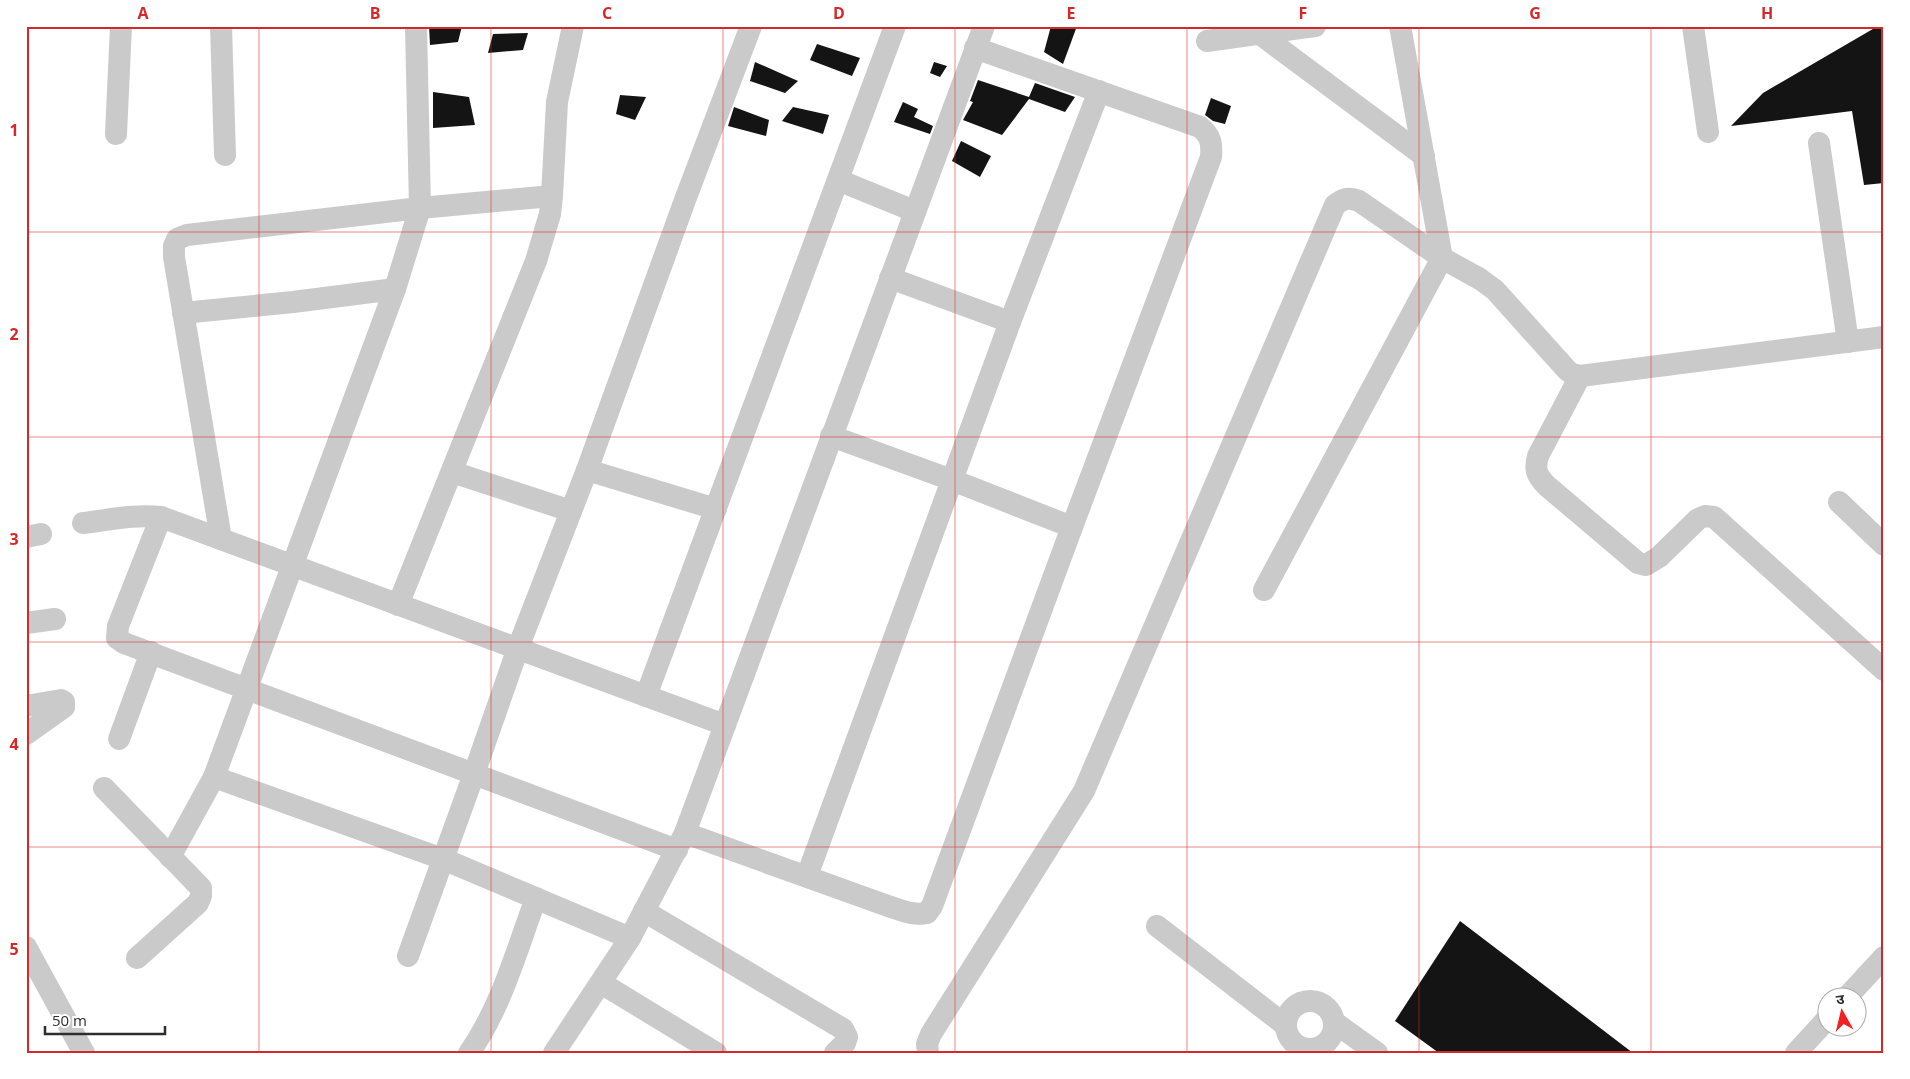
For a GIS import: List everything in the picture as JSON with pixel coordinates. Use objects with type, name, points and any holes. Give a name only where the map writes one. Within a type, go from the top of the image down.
[{"type":"street","points":[[116,134],[122,26]]},
{"type":"street","points":[[221,26],[225,155]]},
{"type":"street","points":[[170,857],[214,777],[291,565],[395,289],[420,208],[416,26]]},
{"type":"street","points":[[398,605],[536,261],[550,214],[557,102],[573,26]]},
{"type":"street","points":[[408,956],[518,648],[587,470],[751,26]]},
{"type":"street","points":[[646,696],[895,26]]},
{"type":"street","points":[[554,1053],[630,938],[681,842],[914,210],[984,26]]},
{"type":"street","points":[[1207,41],[1315,26]]},
{"type":"street","points":[[1264,590],[1442,258],[1400,26]]},
{"type":"street","points":[[1692,26],[1708,132]]},
{"type":"street","points":[[1260,34],[1424,156]]},
{"type":"street","points":[[160,517],[116,632],[117,638],[124,643],[474,774],[681,842],[807,876],[913,914],[927,913],[932,906],[1072,527],[1212,157],[1212,144],[1208,134],[1200,127],[975,48]]},
{"type":"street","points":[[807,876],[1010,322],[1099,92]]},
{"type":"street","points":[[1819,143],[1848,342]]},
{"type":"street","points":[[838,180],[914,210]]},
{"type":"street","points":[[221,539],[174,256],[174,246],[177,239],[187,235],[420,208],[552,196]]},
{"type":"street","points":[[928,1053],[927,1044],[931,1034],[1084,791],[1335,205],[1342,199],[1350,197],[1359,201],[1442,258],[1480,279],[1495,290],[1572,374],[1580,376],[1884,337]]},
{"type":"street","points":[[890,278],[1010,322]]},
{"type":"street","points":[[183,313],[395,289]]},
{"type":"street","points":[[1580,376],[1538,456],[1535,466],[1538,477],[1547,486],[1638,563],[1646,565],[1659,557],[1698,519],[1705,516],[1714,516],[1884,670]]},
{"type":"street","points":[[831,436],[952,480],[1072,527]]},
{"type":"street","points":[[587,470],[716,509]]},
{"type":"street","points":[[452,472],[571,511]]},
{"type":"street","points":[[1839,502],[1884,544]]},
{"type":"street","points":[[83,523],[130,516],[160,517],[725,725]]},
{"type":"street","points":[[26,623],[55,619]]},
{"type":"street","points":[[119,739],[151,652]]},
{"type":"street","points":[[26,706],[60,700],[64,702],[64,707],[59,712],[26,734]]},
{"type":"street","points":[[214,777],[444,859],[630,938]]},
{"type":"street","points":[[104,788],[201,888],[198,904],[137,958]]},
{"type":"street","points":[[470,1053],[496,1006],[536,898]]},
{"type":"street","points":[[644,911],[843,1029],[847,1037],[845,1043],[835,1053]]},
{"type":"street","points":[[1157,926],[1286,1025]]},
{"type":"street","points":[[26,947],[84,1053]]},
{"type":"street","points":[[1857,986],[1884,957]]},
{"type":"street","points":[[1868,997],[1884,980]]},
{"type":"street","points":[[601,983],[716,1053]]},
{"type":"street","points":[[1312,1001],[1327,1008],[1332,1014],[1334,1022],[1331,1048],[1311,1049],[1296,1045],[1290,1039],[1286,1025],[1290,1010],[1297,1004],[1312,1001]]},
{"type":"street","points":[[1334,1022],[1377,1053]]},
{"type":"street","points":[[1796,1053],[1818,1029]]},
{"type":"street","points":[[1817,1053],[1832,1036]]},
{"type":"building","points":[[429,26],[462,26],[458,42],[430,45]]},
{"type":"building","points":[[1051,26],[1077,26],[1063,64],[1044,52]]},
{"type":"building","points":[[1878,26],[1884,26],[1884,183],[1864,185],[1852,111],[1731,126],[1763,93]]},
{"type":"building","points":[[528,33],[523,50],[488,53],[493,34]]},
{"type":"building","points":[[817,44],[860,58],[852,76],[810,60]]},
{"type":"building","points":[[755,62],[798,81],[785,93],[750,81]]},
{"type":"building","points":[[934,62],[947,66],[940,77],[930,73]]},
{"type":"building","points":[[978,80],[1029,97],[1035,83],[1075,97],[1065,112],[1029,99],[1002,135],[963,120],[973,102],[970,101]]},
{"type":"building","points":[[433,92],[469,97],[475,125],[433,128]]},
{"type":"building","points":[[620,95],[646,97],[635,120],[616,114]]},
{"type":"building","points":[[1211,98],[1231,106],[1225,124],[1213,121],[1205,115]]},
{"type":"building","points":[[903,102],[918,109],[914,117],[933,126],[930,134],[894,122]]},
{"type":"building","points":[[734,107],[769,120],[766,136],[728,126]]},
{"type":"building","points":[[793,107],[829,115],[823,134],[782,121]]},
{"type":"building","points":[[961,141],[991,156],[980,177],[952,161]]},
{"type":"building","points":[[1460,921],[1633,1053],[1439,1053],[1395,1021]]}]
